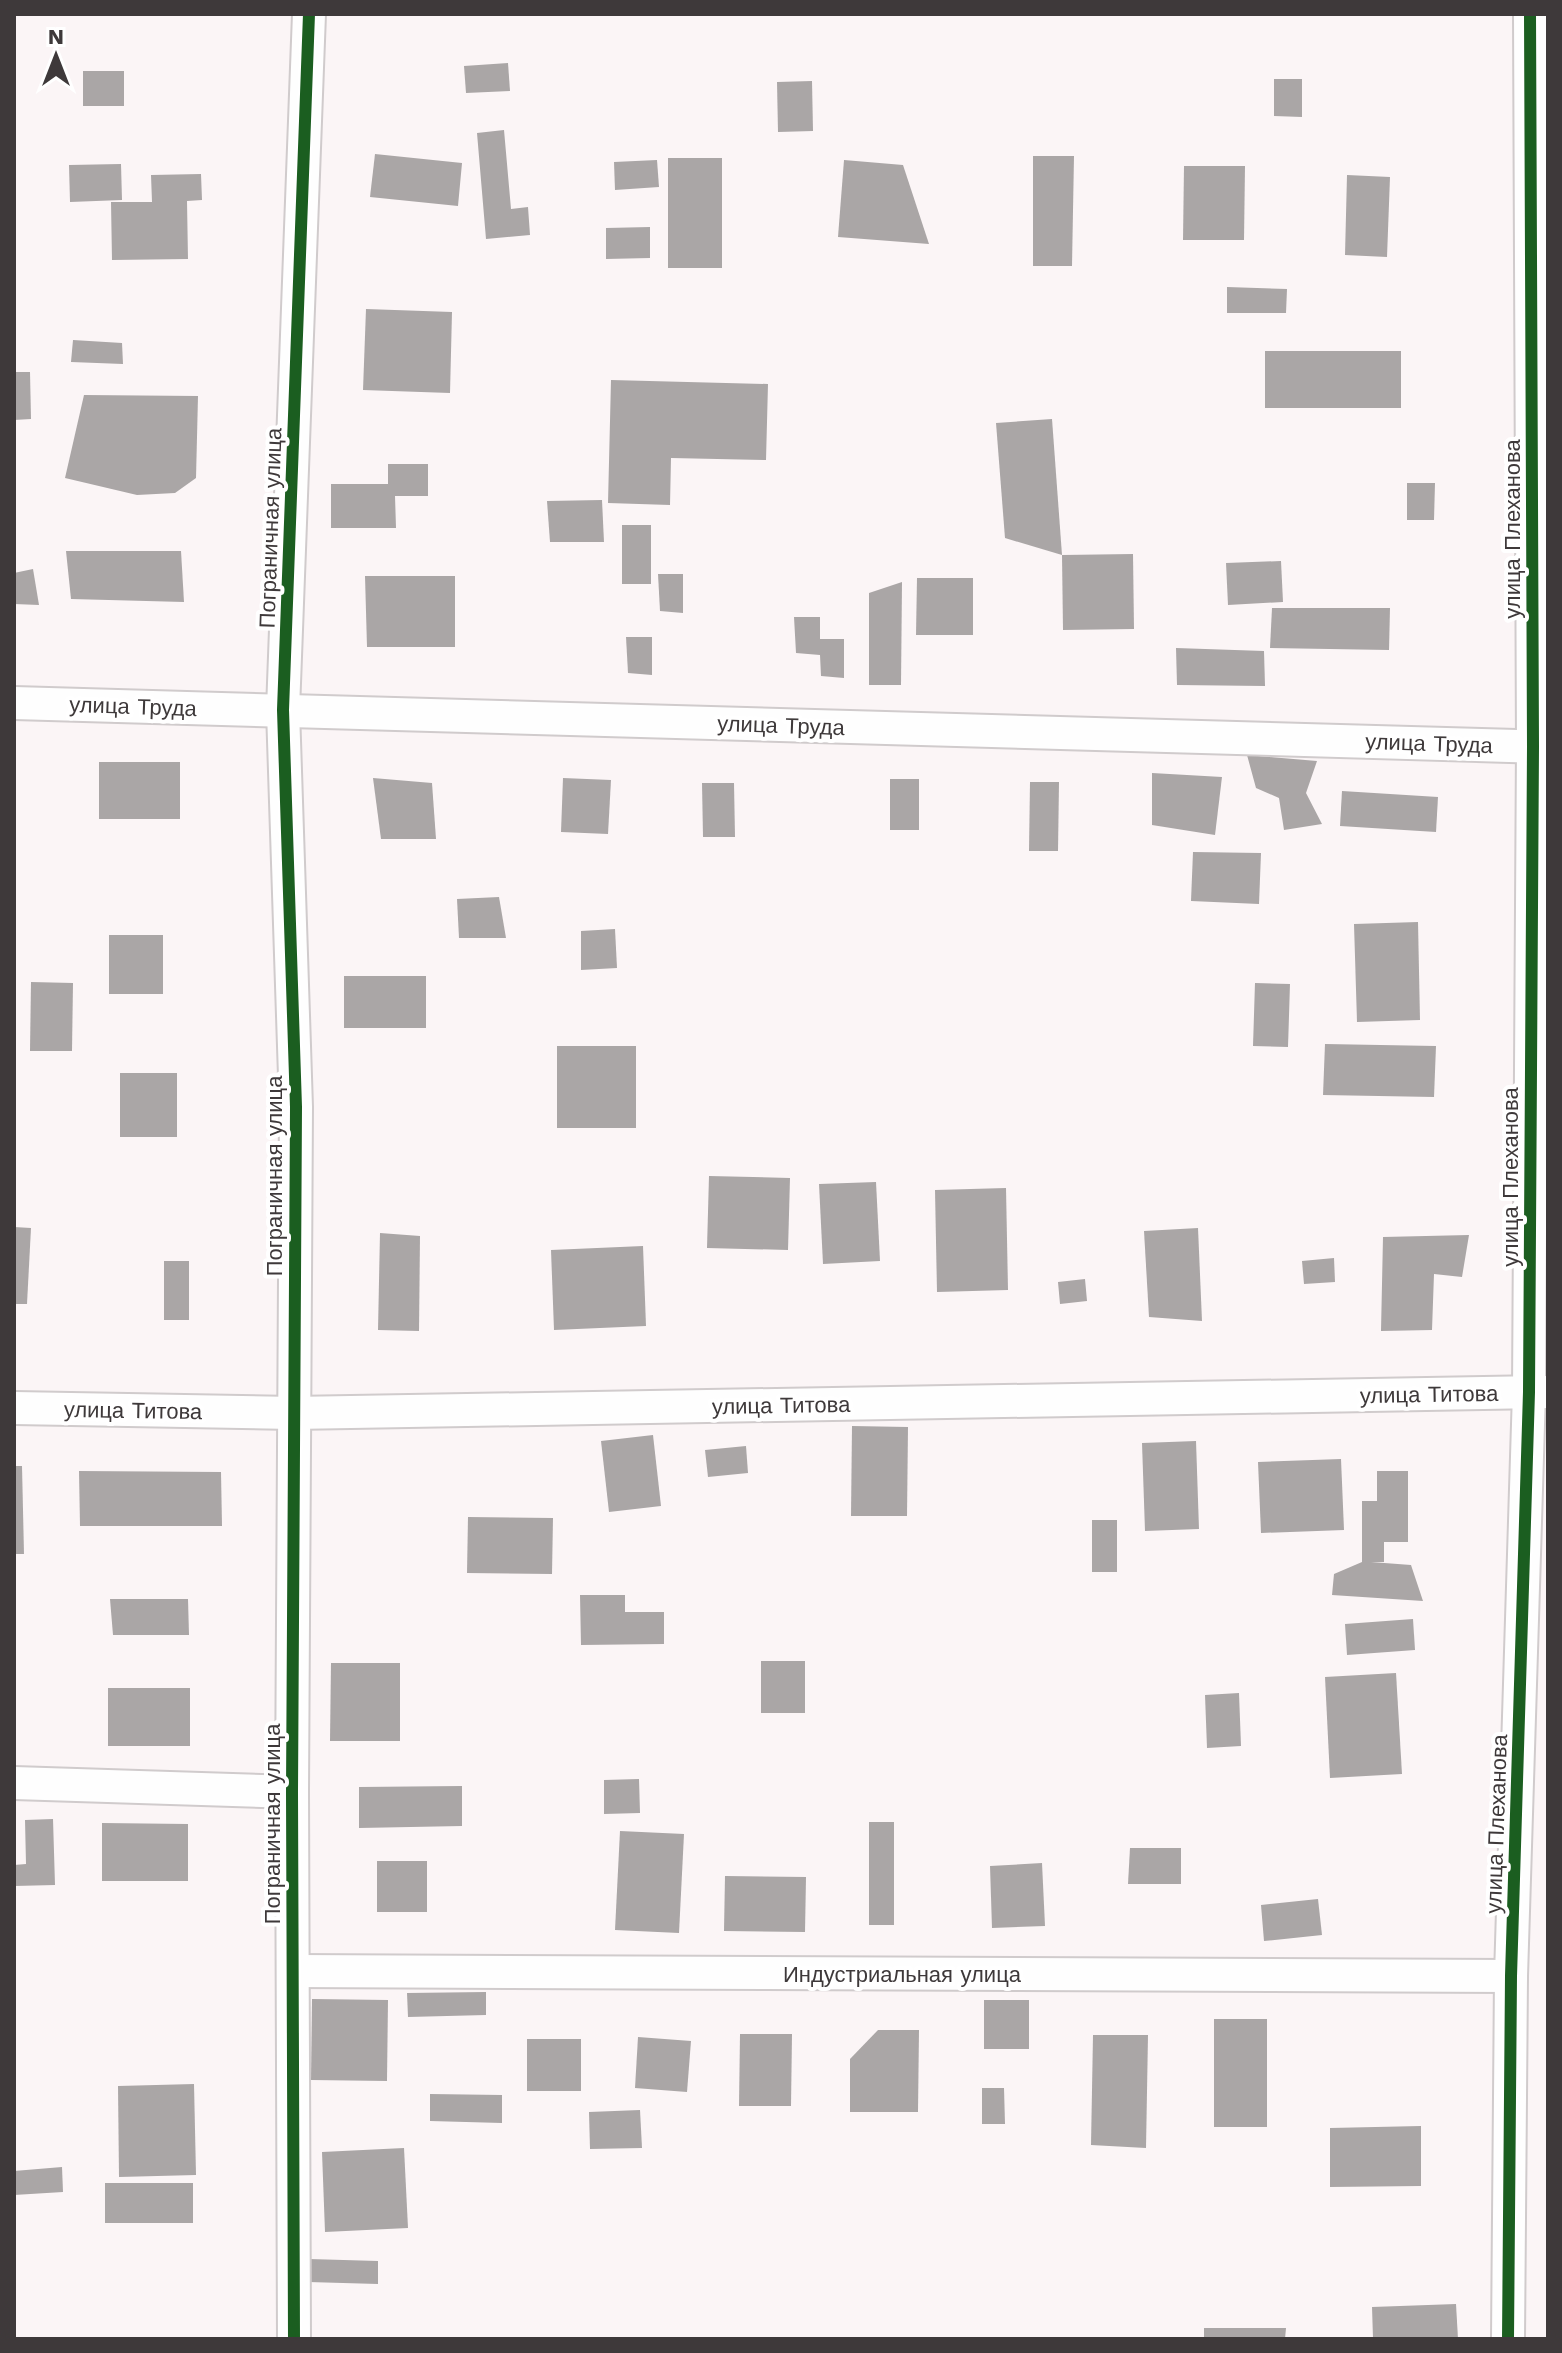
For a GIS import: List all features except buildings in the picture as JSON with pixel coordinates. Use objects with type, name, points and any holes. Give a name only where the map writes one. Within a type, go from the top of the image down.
[{"type":"street","name":"Пограничная улица","points":[[294,2339],[292,1792],[296,1107],[283,710],[309,14]]},
{"type":"street","name":"улица Плеханова","points":[[1508,2339],[1511,1976],[1538,1392],[1540,746],[1530,14]]},
{"type":"street","name":"улица Труда","points":[[14,703],[1540,746]]},
{"type":"street","name":"улица Титова","points":[[14,1408],[293,1413],[1538,1392]]},
{"type":"street","points":[[14,1783],[292,1792]]},
{"type":"street","name":"Индустриальная улица","points":[[293,1971],[1511,1976]]},
{"type":"cycle path","points":[[294,2339],[292,1792],[296,1107],[283,710],[309,14]]},
{"type":"cycle path","points":[[1508,2339],[1511,1976],[1529,1392],[1533,746],[1530,14]]}]
